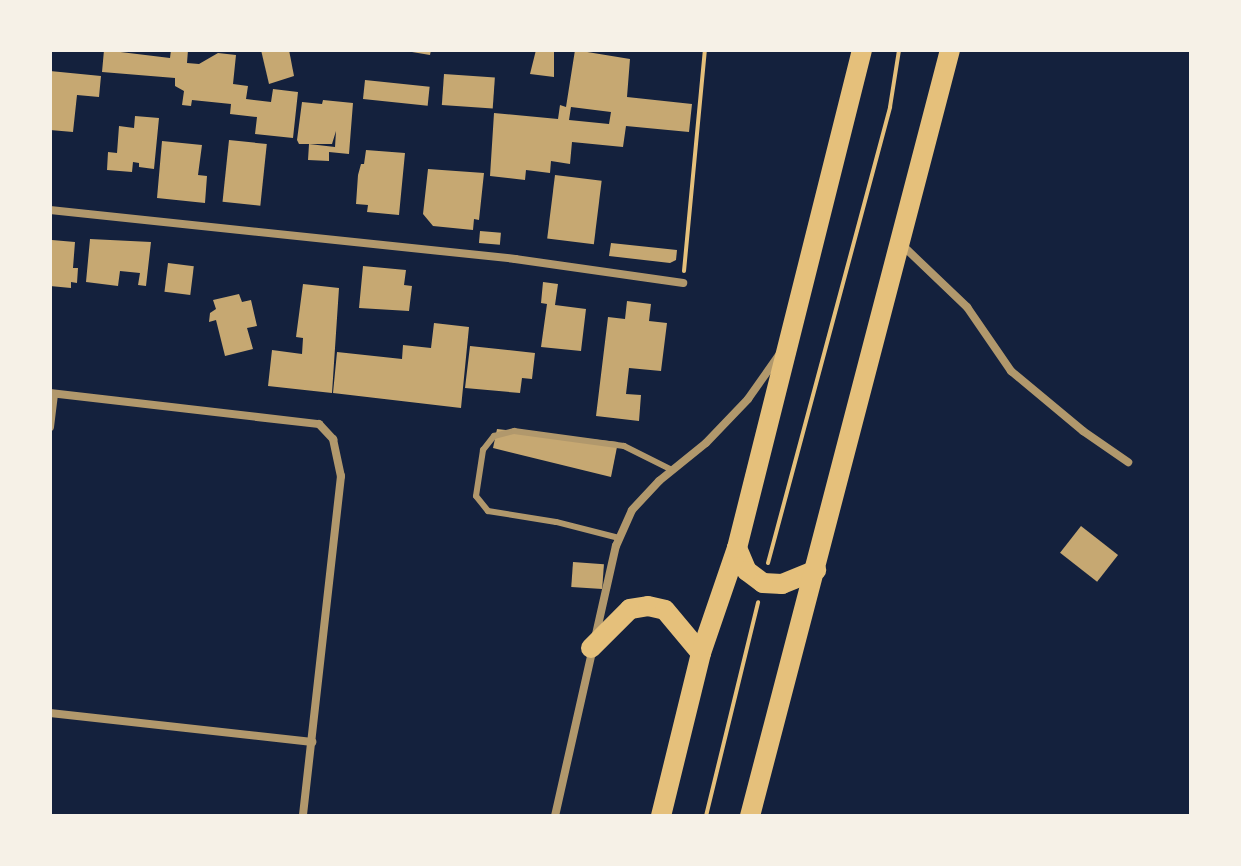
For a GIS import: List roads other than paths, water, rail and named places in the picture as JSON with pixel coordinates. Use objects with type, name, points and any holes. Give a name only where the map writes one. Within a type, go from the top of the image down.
[{"type":"main road","points":[[661,816],[701,653],[737,548],[862,50]]},
{"type":"main road","points":[[750,816],[950,50]]},
{"type":"main road","points":[[737,548],[747,571],[763,583],[782,584],[816,570]]},
{"type":"main road","points":[[591,648],[630,609],[648,606],[665,610],[701,653]]},
{"type":"street","points":[[50,210],[515,259],[683,283]]},
{"type":"street","points":[[900,243],[967,307],[1011,371],[1063,416],[1128,462]]},
{"type":"street","points":[[555,816],[591,648],[619,538],[632,510],[672,470],[706,443],[748,399],[791,338]]},
{"type":"street","points":[[50,427],[52,394],[214,409],[319,424],[327,430],[338,451],[341,476],[303,816]]},
{"type":"street","points":[[50,713],[312,742]]},
{"type":"lane","points":[[619,538],[556,522],[488,511],[476,496],[483,450],[494,436],[514,431],[624,446],[672,470]]}]
